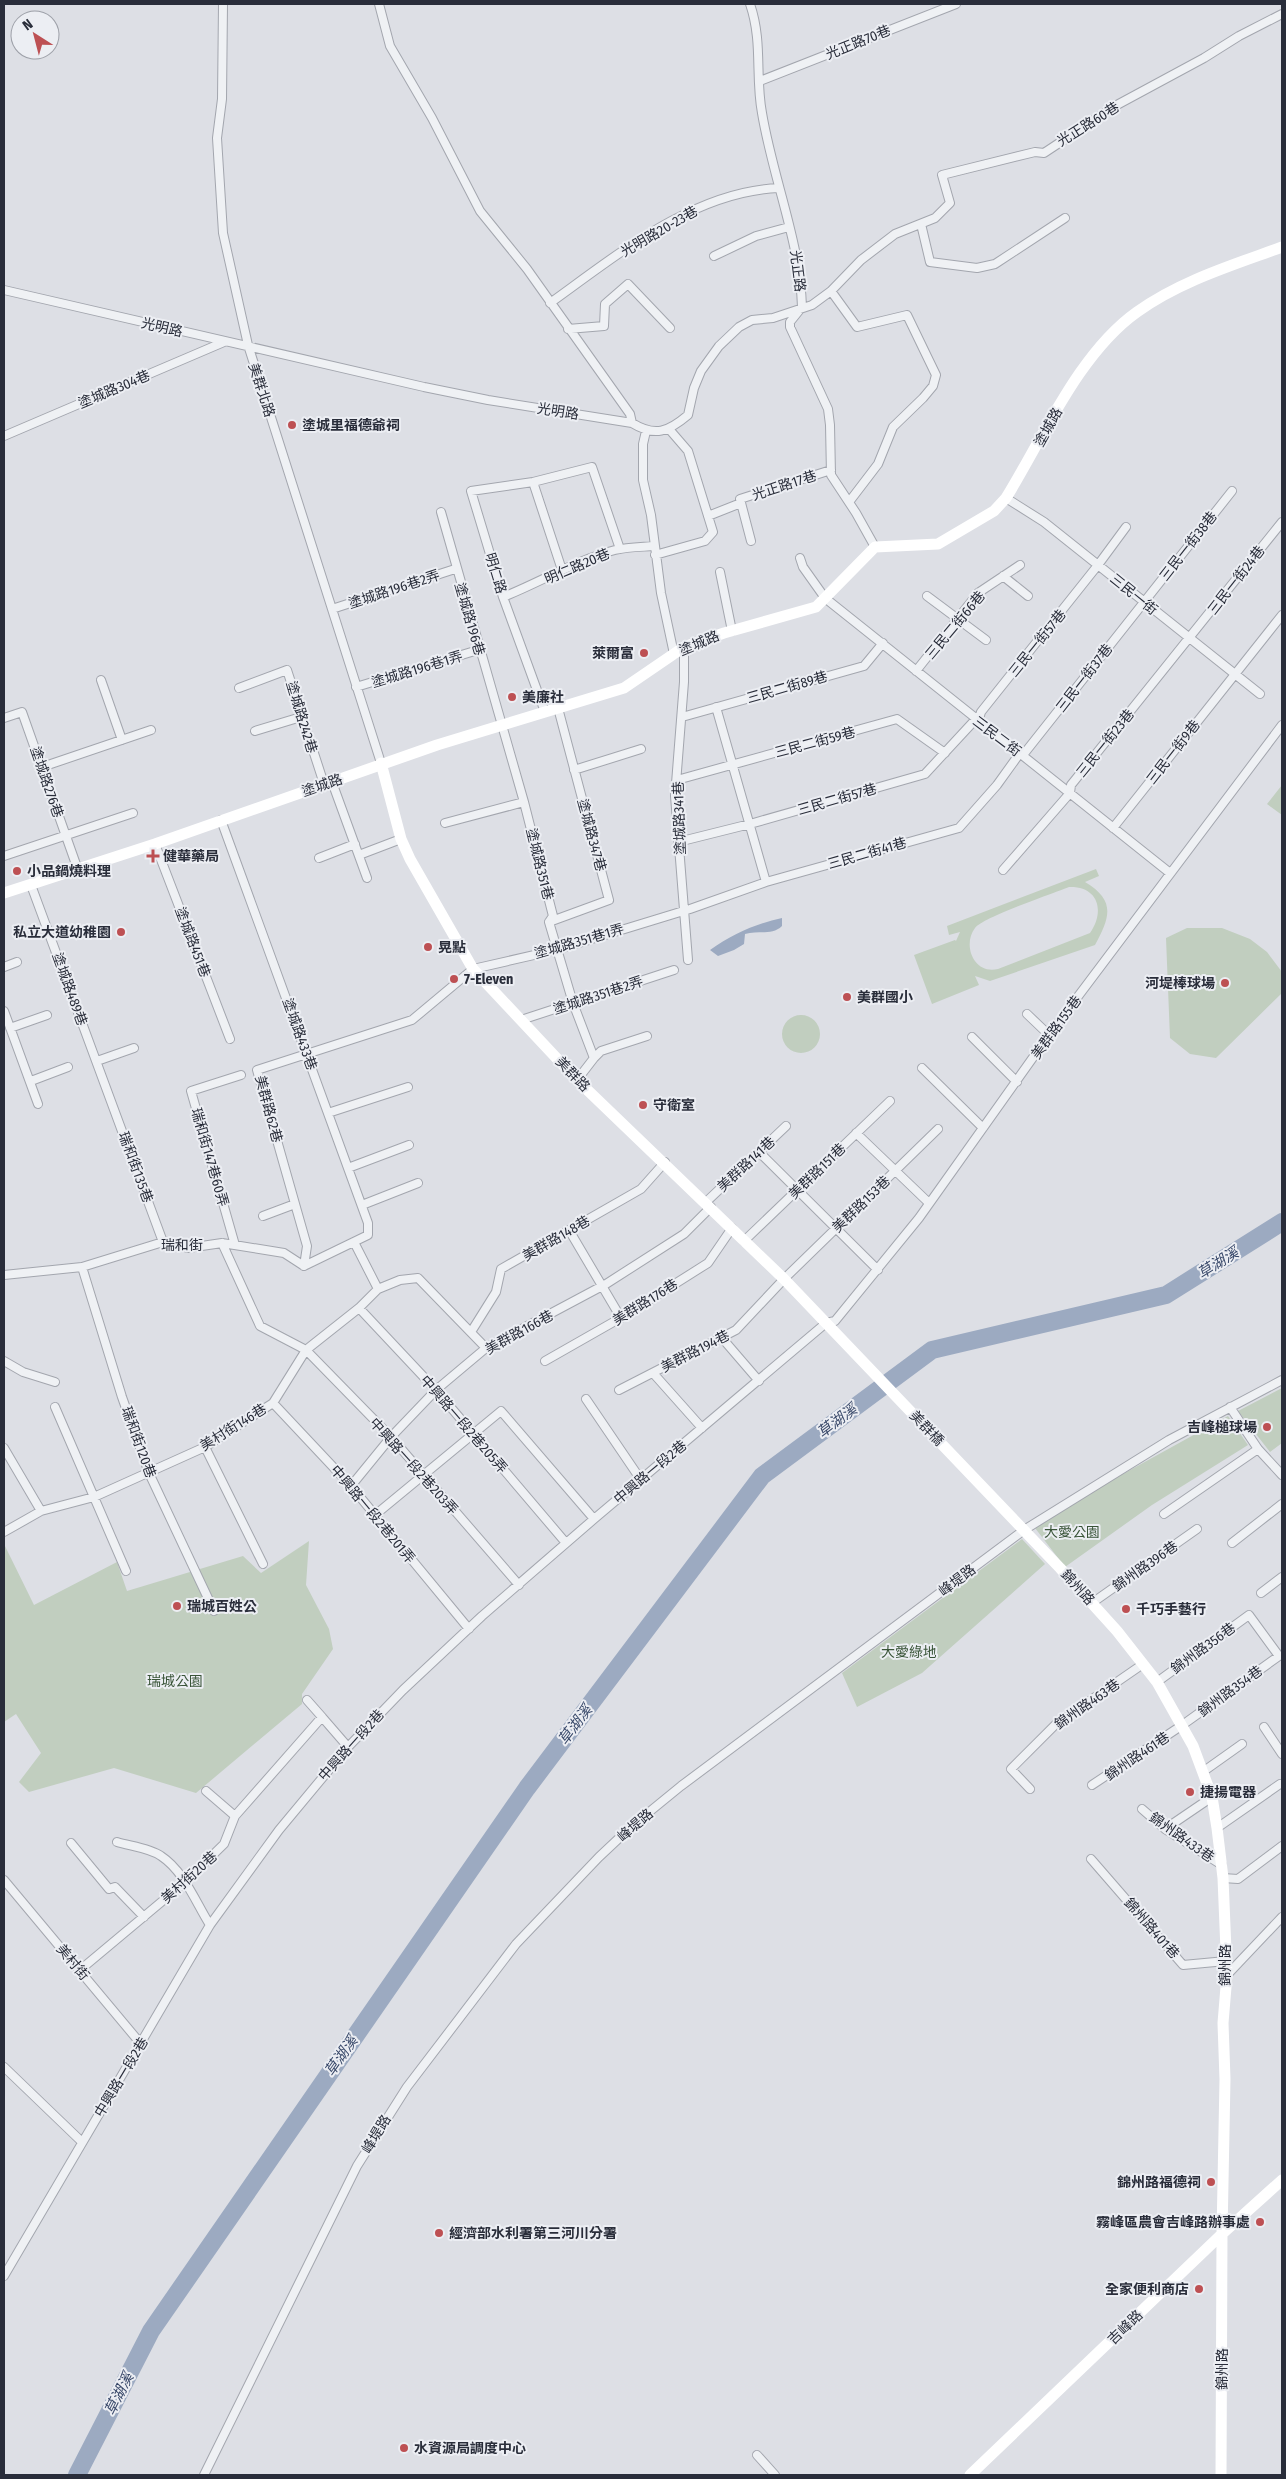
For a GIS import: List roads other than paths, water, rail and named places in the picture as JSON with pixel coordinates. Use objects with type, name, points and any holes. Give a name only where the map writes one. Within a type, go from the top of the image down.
[{"type":"street","name":"美群北路","points":[[223,4],[222,99],[217,138],[223,233],[248,345],[381,764]]},
{"type":"street","points":[[379,4],[390,46],[432,118],[480,211],[527,269],[630,414],[632,423],[646,432],[669,429],[688,451],[713,532],[705,541],[655,555]]},
{"type":"street","name":"光正路","points":[[750,4],[758,40],[761,111],[800,280],[802,307],[790,322],[790,327],[828,408],[832,478],[849,502],[875,547]]},
{"type":"street","name":"光正路70巷","points":[[760,81],[956,4]]},
{"type":"street","name":"光正路60巷","points":[[669,429],[688,415],[694,388],[701,371],[718,346],[746,322],[773,318],[812,305],[831,291],[860,260],[895,234],[935,218],[950,203],[942,175],[1034,152],[1044,153],[1115,106],[1282,14]]},
{"type":"street","name":"光明路20-23巷","points":[[550,303],[622,251],[692,210],[724,196],[758,188],[779,188]]},
{"type":"street","points":[[921,224],[930,262],[977,268],[995,264],[1065,218]]},
{"type":"street","points":[[714,256],[756,236],[789,226]]},
{"type":"street","name":"塗城路","points":[[4,893],[155,844],[381,764],[502,724],[624,688],[684,647],[732,630],[816,607],[875,547],[938,544],[994,511],[1006,498],[1061,403],[1109,336],[1136,312],[1178,287],[1282,247]]},
{"type":"street","points":[[568,328],[604,326],[605,304],[628,284],[670,328]]},
{"type":"street","name":"光明路","points":[[4,290],[224,342],[248,345],[424,388],[632,423]]},
{"type":"street","points":[[831,291],[858,327],[907,315],[936,375],[932,386],[923,398],[892,427],[878,464],[849,502]]},
{"type":"street","name":"塗城路304巷","points":[[4,436],[224,342]]},
{"type":"street","points":[[646,432],[643,444],[643,480],[651,515],[655,555],[674,654]]},
{"type":"street","points":[[562,570],[533,482],[592,467],[620,549]]},
{"type":"street","name":"光正路17巷","points":[[751,541],[740,499],[831,470]]},
{"type":"street","name":"明仁路","points":[[533,482],[471,491],[503,597],[545,712]]},
{"type":"street","name":"三民一街38巷","points":[[1145,601],[1232,491]]},
{"type":"street","name":"三民一街","points":[[1006,498],[1044,522],[1260,694]]},
{"type":"street","name":"光正路17巷","points":[[708,516],[741,503]]},
{"type":"street","name":"塗城路196巷","points":[[440,512],[478,650],[502,724]]},
{"type":"street","name":"三民一街24巷","points":[[1190,639],[1282,522]]},
{"type":"street","name":"三民一街57巷","points":[[977,721],[981,712],[1126,527]]},
{"type":"street","name":"明仁路20巷","points":[[503,597],[533,585],[562,570],[620,549],[654,546]]},
{"type":"street","name":"三民二街","points":[[800,558],[803,567],[825,598],[1170,873]]},
{"type":"street","name":"三民二街66巷","points":[[916,671],[978,593],[1020,565]]},
{"type":"street","points":[[794,566],[803,567]]},
{"type":"street","name":"塗城路196巷2弄","points":[[332,608],[456,569]]},
{"type":"street","points":[[720,572],[732,630]]},
{"type":"street","points":[[1003,576],[1028,596]]},
{"type":"street","points":[[927,596],[986,640]]},
{"type":"street","name":"三民一街37巷","points":[[1021,754],[1145,601]]},
{"type":"street","name":"三民一街9巷","points":[[1112,828],[1282,615]]},
{"type":"street","name":"三民一街23巷","points":[[1003,870],[1070,793],[1071,785],[1190,639]]},
{"type":"street","name":"三民二街89巷","points":[[682,717],[864,666],[883,643]]},
{"type":"street","name":"塗城路341巷","points":[[684,647],[682,717],[677,780],[678,842],[688,960]]},
{"type":"street","name":"塗城路196巷1弄","points":[[356,687],[478,650]]},
{"type":"street","name":"塗城路242巷","points":[[239,688],[287,670],[301,717],[355,844],[367,878]]},
{"type":"street","points":[[101,680],[122,740]]},
{"type":"street","points":[[716,707],[766,882]]},
{"type":"street","name":"塗城路347巷","points":[[549,922],[609,900],[558,708]]},
{"type":"street","name":"塗城路276巷","points":[[4,718],[22,712],[78,870]]},
{"type":"street","points":[[255,731],[301,717]]},
{"type":"street","name":"三民二街59巷","points":[[677,780],[897,719],[945,752]]},
{"type":"street","name":"三民二街57巷","points":[[678,842],[750,824],[925,774],[977,721]]},
{"type":"street","name":"塗城路351巷","points":[[502,724],[553,916],[549,922],[556,950],[573,1003],[594,1058]]},
{"type":"street","name":"美群路155巷","points":[[826,1323],[835,1321],[878,1270],[930,1203],[1049,1035],[1282,725]]},
{"type":"street","points":[[42,767],[151,730]]},
{"type":"street","points":[[574,770],[641,750]]},
{"type":"street","name":"三民二街41巷","points":[[684,910],[766,882],[959,828],[997,785],[1021,754]]},
{"type":"street","name":"美群路","points":[[381,764],[401,839],[410,859],[474,969],[577,1080],[732,1228],[837,1335]]},
{"type":"street","points":[[445,823],[524,802]]},
{"type":"street","points":[[4,856],[133,813]]},
{"type":"street","name":"塗城路433巷","points":[[221,820],[368,1222],[368,1235],[354,1242]]},
{"type":"street","points":[[359,855],[401,839]]},
{"type":"street","name":"塗城路451巷","points":[[155,844],[230,1039]]},
{"type":"street","points":[[319,858],[355,844]]},
{"type":"street","name":"塗城路489巷","points":[[31,885],[108,1092]]},
{"type":"street","name":"塗城路351巷1弄","points":[[474,969],[556,950],[684,910]]},
{"type":"street","points":[[4,967],[17,962]]},
{"type":"street","name":"美群路62巷","points":[[304,1266],[307,1246],[257,1070],[412,1020],[474,969]]},
{"type":"street","name":"塗城路351巷2弄","points":[[521,1020],[674,970]]},
{"type":"street","points":[[4,1011],[38,1104]]},
{"type":"street","points":[[1027,1014],[1049,1035]]},
{"type":"street","points":[[10,1028],[47,1015]]},
{"type":"street","points":[[577,1080],[601,1051],[647,1036]]},
{"type":"street","points":[[972,1037],[1017,1082]]},
{"type":"street","points":[[97,1061],[134,1048]]},
{"type":"street","points":[[31,1081],[68,1068]]},
{"type":"street","points":[[922,1068],[983,1128]]},
{"type":"street","name":"瑞和街147巷60弄","points":[[236,1245],[191,1091],[242,1075]]},
{"type":"street","points":[[328,1114],[408,1087]]},
{"type":"street","name":"瑞和街135巷","points":[[108,1092],[163,1242]]},
{"type":"street","name":"美群路151巷","points":[[744,1241],[890,1101]]},
{"type":"street","name":"美群路141巷","points":[[708,1205],[786,1126]]},
{"type":"street","name":"美群路153巷","points":[[784,1279],[938,1130]]},
{"type":"street","points":[[856,1133],[930,1203]]},
{"type":"street","points":[[348,1168],[409,1145]]},
{"type":"street","points":[[759,1152],[878,1270]]},
{"type":"street","name":"美群路148巷","points":[[471,1332],[496,1292],[501,1269],[640,1189],[664,1162]]},
{"type":"street","points":[[362,1205],[418,1183]]},
{"type":"street","points":[[262,1216],[295,1204]]},
{"type":"street","name":"美群路166巷","points":[[351,1486],[391,1437],[436,1390],[486,1348],[602,1286],[684,1234],[708,1205]]},
{"type":"street","name":"美群路176巷","points":[[545,1361],[621,1318],[708,1263],[732,1228]]},
{"type":"street","points":[[570,1230],[621,1318]]},
{"type":"street","name":"瑞和街","points":[[4,1275],[82,1266],[163,1242],[188,1248],[222,1243],[284,1253],[304,1266]]},
{"type":"street","points":[[304,1266],[354,1242],[378,1290]]},
{"type":"street","name":"中興路一段2巷203弄","points":[[222,1243],[260,1326],[306,1350],[391,1437],[518,1585]]},
{"type":"street","name":"瑞和街120巷","points":[[82,1266],[122,1397],[149,1473],[214,1611]]},
{"type":"street","name":"美村街146巷","points":[[4,1532],[41,1511],[94,1497],[205,1446],[273,1402],[306,1350],[359,1308],[378,1290],[400,1280],[418,1278],[486,1348]]},
{"type":"street","name":"美群路194巷","points":[[619,1390],[736,1330],[784,1279]]},
{"type":"street","name":"中興路一段2巷205弄","points":[[359,1308],[436,1390],[566,1543]]},
{"type":"street","name":"中興路一段2巷","points":[[4,2276],[210,1926],[279,1830],[348,1747],[403,1690],[468,1629],[594,1519],[826,1323]]},
{"type":"street","name":"美群橋","points":[[837,1335],[1020,1526]]},
{"type":"street","points":[[722,1338],[759,1381]]},
{"type":"street","points":[[4,1361],[23,1372],[55,1382]]},
{"type":"street","points":[[653,1373],[702,1428]]},
{"type":"street","name":"峰堤路","points":[[204,2475],[337,2206],[374,2138],[407,2087],[516,1944],[599,1858],[632,1826],[681,1786],[1020,1526],[1169,1440],[1282,1380]]},
{"type":"street","points":[[586,1398],[641,1480]]},
{"type":"street","name":"中興路一段2巷201弄","points":[[273,1402],[351,1486],[468,1629]]},
{"type":"street","points":[[55,1407],[126,1571]]},
{"type":"street","points":[[1230,1407],[1258,1449],[1282,1475]]},
{"type":"street","points":[[375,1515],[501,1411],[594,1519]]},
{"type":"street","points":[[205,1446],[263,1564]]},
{"type":"street","points":[[4,1448],[41,1511]]},
{"type":"street","points":[[1164,1514],[1258,1449]]},
{"type":"street","points":[[1232,1544],[1282,1504]]},
{"type":"street","name":"錦州路","points":[[1020,1526],[1092,1603],[1157,1682],[1204,1771],[1212,1798],[1224,1878],[1227,1975],[1223,2022],[1225,2080],[1221,2475]]},
{"type":"street","name":"錦州路396巷","points":[[1092,1603],[1197,1529]]},
{"type":"street","points":[[1261,1593],[1282,1577]]},
{"type":"street","name":"錦州路354巷","points":[[1181,1726],[1279,1656],[1249,1615]]},
{"type":"street","name":"錦州路356巷","points":[[1157,1682],[1249,1615]]},
{"type":"street","name":"錦州路463巷","points":[[1030,1789],[1010,1769],[1056,1724],[1143,1664]]},
{"type":"street","points":[[307,1700],[348,1747]]},
{"type":"street","name":"美村街20巷","points":[[80,1970],[184,1882],[224,1844],[235,1816],[322,1716]]},
{"type":"street","name":"錦州路461巷","points":[[1092,1785],[1181,1726]]},
{"type":"street","points":[[1264,1727],[1282,1754]]},
{"type":"street","points":[[1204,1771],[1242,1744]]},
{"type":"street","points":[[1217,1828],[1280,1784]]},
{"type":"street","points":[[206,1791],[235,1816]]},
{"type":"street","points":[[1165,1829],[1212,1798]]},
{"type":"street","name":"錦州路433巷","points":[[1142,1809],[1165,1829],[1222,1865]]},
{"type":"street","points":[[117,1842],[160,1855],[184,1882],[210,1926]]},
{"type":"street","points":[[71,1843],[109,1890],[116,1887],[144,1917]]},
{"type":"street","points":[[1224,1878],[1238,1879],[1282,1846]]},
{"type":"street","name":"錦州路401巷","points":[[1091,1859],[1183,1965],[1226,1961]]},
{"type":"street","name":"美村街","points":[[4,1880],[141,2044]]},
{"type":"street","points":[[1227,1975],[1282,1917]]},
{"type":"street","points":[[4,2067],[82,2142]]},
{"type":"street","name":"吉峰路","points":[[970,2475],[1222,2234],[1282,2180]]},
{"type":"street","points":[[757,2455],[775,2475]]},
{"type":"water","points":[[782,918],[782,926],[774,931],[745,934],[744,944],[734,950],[718,956],[710,950],[744,930]]},
{"type":"waterway","name":"草湖溪","points":[[77,2475],[151,2331],[527,1788],[762,1476],[932,1350],[1166,1295],[1282,1222]]},
{"type":"place","name":"塗城里福德爺祠","points":[[292,425]]},
{"type":"place","name":"萊爾富","points":[[644,653]]},
{"type":"place","name":"美廉社","points":[[512,697]]},
{"type":"place","name":"健華藥局","points":[[153,856]]},
{"type":"place","name":"小品鍋燒料理","points":[[17,871]]},
{"type":"place","name":"私立大道幼稚園","points":[[121,932]]},
{"type":"place","name":"晃點","points":[[428,947]]},
{"type":"place","name":"7-Eleven","points":[[454,979]]},
{"type":"place","name":"河堤棒球場","points":[[1225,983]]},
{"type":"place","name":"美群國小","points":[[847,997]]},
{"type":"place","name":"守衛室","points":[[643,1105]]},
{"type":"place","name":"吉峰槌球場","points":[[1267,1427]]},
{"type":"place","name":"瑞城百姓公","points":[[177,1606]]},
{"type":"place","name":"千巧手藝行","points":[[1126,1609]]},
{"type":"place","name":"捷揚電器","points":[[1190,1792]]},
{"type":"place","name":"錦州路福德祠","points":[[1211,2182]]},
{"type":"place","name":"霧峰區農會吉峰路辦事處","points":[[1260,2222]]},
{"type":"place","name":"經濟部水利署第三河川分署","points":[[439,2233]]},
{"type":"place","name":"全家便利商店","points":[[1199,2289]]},
{"type":"place","name":"水資源局調度中心","points":[[404,2448]]},
{"type":"park label","name":"大愛公園","points":[[1072,1532]]},
{"type":"park label","name":"大愛綠地","points":[[909,1652]]},
{"type":"park label","name":"瑞城公園","points":[[175,1681]]}]
